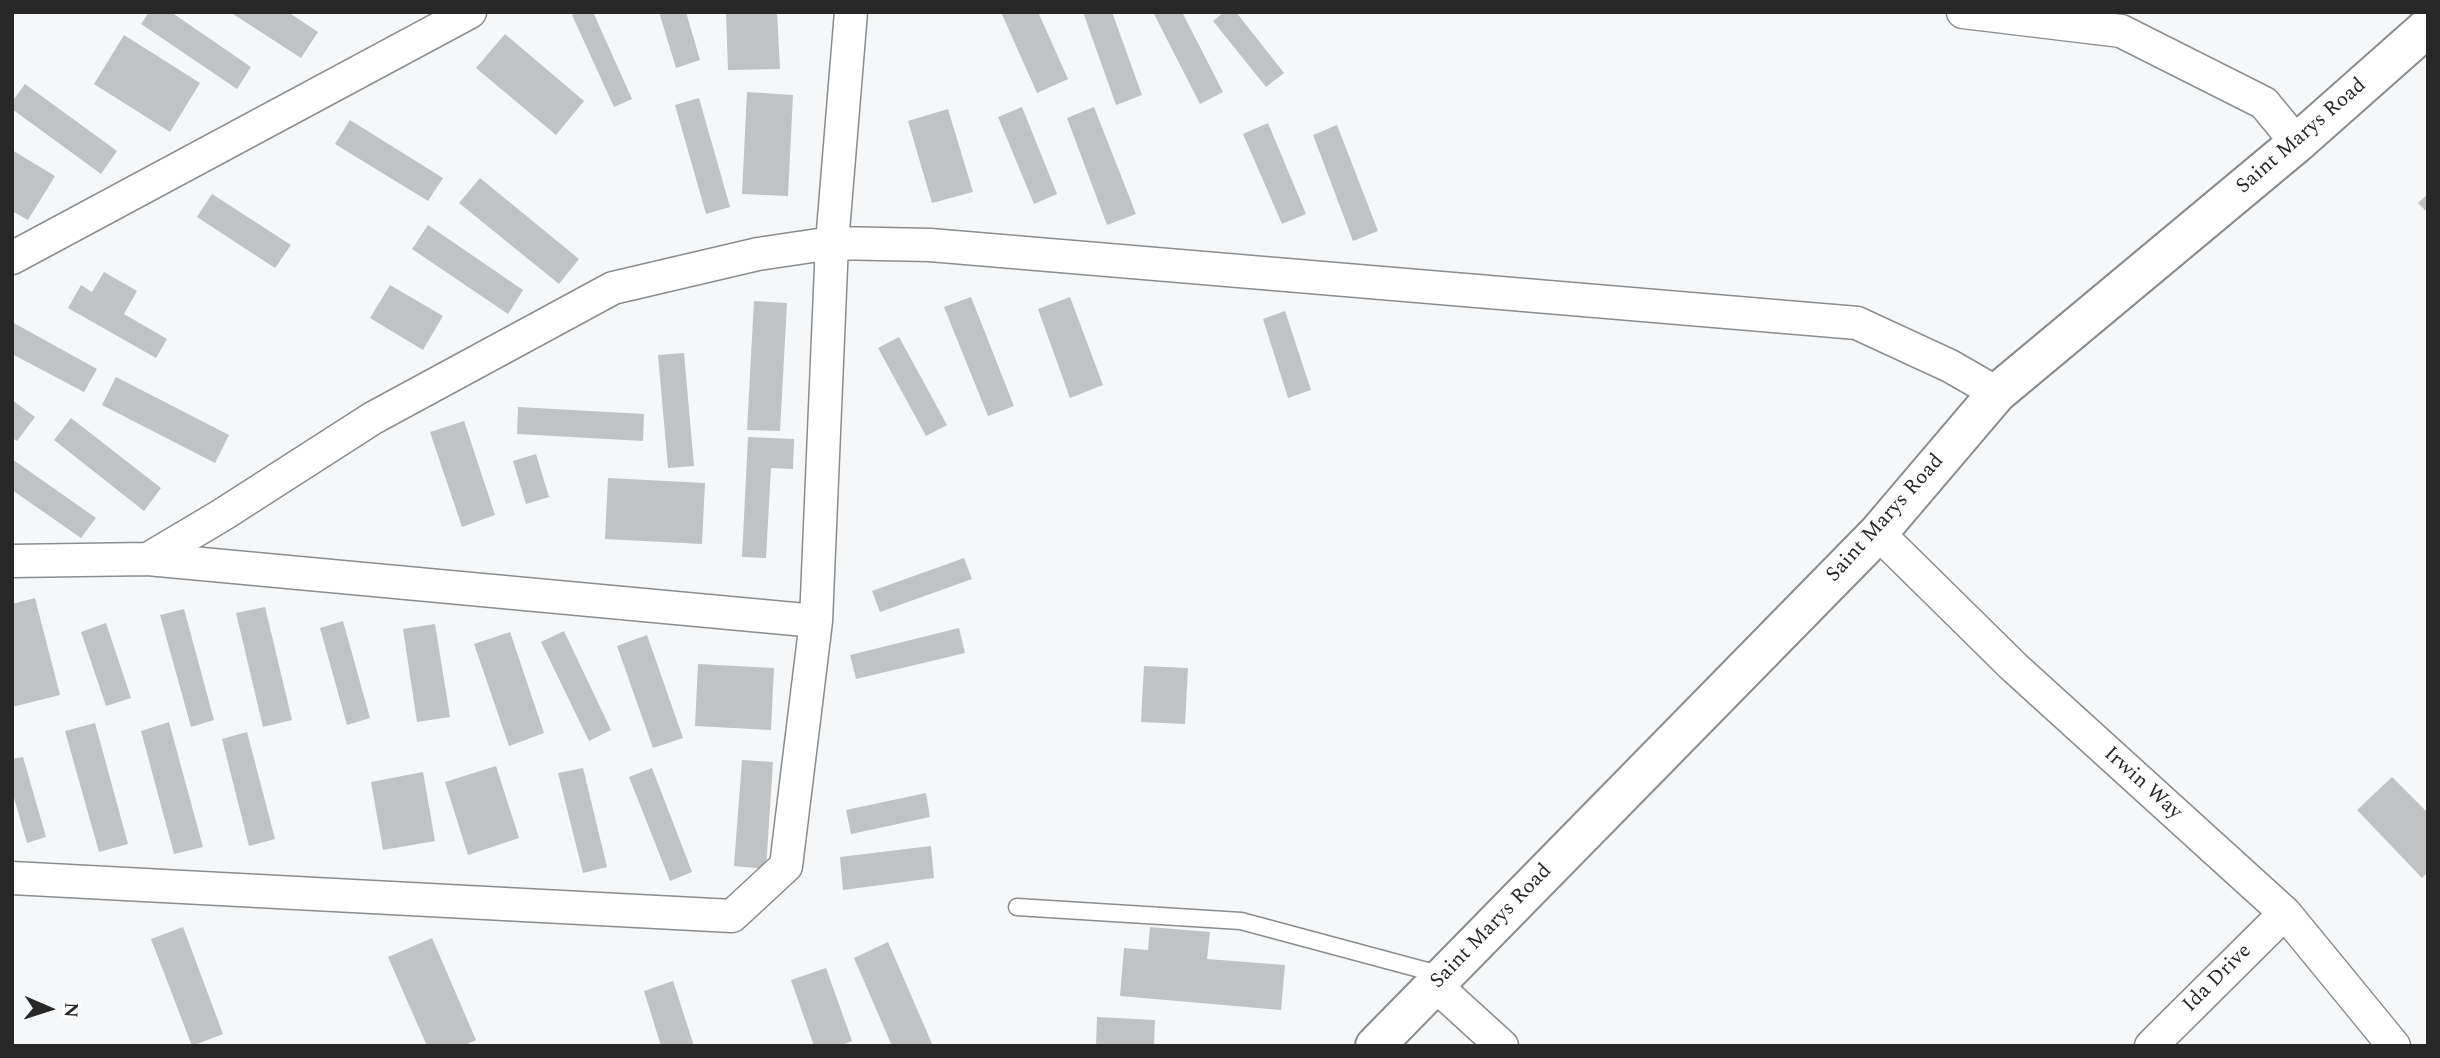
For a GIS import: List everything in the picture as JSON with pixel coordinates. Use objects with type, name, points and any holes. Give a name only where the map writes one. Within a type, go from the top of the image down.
[{"type":"main road","name":"Saint Marys Road","points":[[1376,1046],[1878,533],[1997,393],[2297,143],[2428,27]]},
{"type":"street","points":[[12,258],[470,12]]},
{"type":"street","points":[[12,878],[732,916],[786,866],[816,621],[832,243],[851,12]]},
{"type":"street","points":[[1963,12],[2121,32],[2264,103],[2297,143]]},
{"type":"street","points":[[148,559],[373,418],[613,288],[758,254],[832,243],[930,244],[1857,323],[1950,366],[1997,393]]},
{"type":"street","name":"Irwin Way","points":[[1878,533],[2014,667],[2284,913],[2394,1046]]},
{"type":"street","points":[[12,561],[148,559],[816,621]]},
{"type":"street","name":"Ida Drive","points":[[2151,1046],[2284,913]]},
{"type":"street","points":[[1439,981],[1502,1046]]},
{"type":"lane","points":[[1017,907],[1241,921],[1439,981]]},
{"type":"building","points":[[149,12],[171,12],[251,67],[237,89],[141,24]]},
{"type":"building","points":[[230,12],[288,12],[318,32],[301,58]]},
{"type":"building","points":[[578,12],[593,12],[632,99],[614,107],[572,15]]},
{"type":"building","points":[[659,12],[686,12],[700,60],[676,68]]},
{"type":"building","points":[[726,12],[777,12],[780,69],[728,70]]},
{"type":"building","points":[[1001,12],[1038,12],[1068,79],[1037,93]]},
{"type":"building","points":[[1083,12],[1112,12],[1142,95],[1116,105]]},
{"type":"building","points":[[1153,12],[1182,12],[1223,92],[1200,104]]},
{"type":"building","points":[[1224,12],[1236,12],[1284,73],[1266,87],[1213,21]]},
{"type":"building","points":[[505,34],[584,101],[556,135],[476,68]]},
{"type":"building","points":[[124,35],[200,83],[170,132],[94,84]]},
{"type":"building","points":[[25,84],[117,151],[101,174],[12,109],[12,102]]},
{"type":"building","points":[[747,92],[793,95],[788,196],[742,194]]},
{"type":"building","points":[[699,98],[730,207],[706,214],[675,105]]},
{"type":"building","points":[[1022,107],[1057,194],[1034,204],[998,117]]},
{"type":"building","points":[[1094,107],[1136,214],[1107,225],[1067,118]]},
{"type":"building","points":[[948,109],[973,192],[932,203],[908,121]]},
{"type":"building","points":[[350,120],[443,178],[428,201],[335,144]]},
{"type":"building","points":[[1268,123],[1306,214],[1282,224],[1243,134]]},
{"type":"building","points":[[1337,125],[1378,231],[1353,241],[1313,135]]},
{"type":"building","points":[[12,150],[55,176],[28,220],[12,211]]},
{"type":"building","points":[[480,178],[579,259],[559,284],[459,203]]},
{"type":"building","points":[[212,194],[291,245],[275,268],[197,217]]},
{"type":"building","points":[[2428,194],[2428,213],[2418,203]]},
{"type":"building","points":[[428,225],[523,290],[508,314],[412,249]]},
{"type":"building","points":[[104,272],[137,291],[124,314],[167,339],[156,358],[68,308],[81,285],[92,292]]},
{"type":"building","points":[[390,285],[443,316],[423,350],[370,318]]},
{"type":"building","points":[[971,297],[1014,406],[988,416],[944,307]]},
{"type":"building","points":[[1070,297],[1103,385],[1070,398],[1038,309]]},
{"type":"building","points":[[754,301],[787,303],[780,431],[747,430]]},
{"type":"building","points":[[1285,311],[1311,390],[1288,398],[1263,319]]},
{"type":"building","points":[[12,322],[97,369],[84,392],[12,354]]},
{"type":"building","points":[[899,337],[947,425],[926,436],[878,348]]},
{"type":"building","points":[[684,353],[694,466],[668,468],[658,355]]},
{"type":"building","points":[[116,377],[229,435],[215,463],[102,405]]},
{"type":"building","points":[[12,400],[35,417],[17,441],[12,438]]},
{"type":"building","points":[[518,407],[644,414],[643,441],[517,434]]},
{"type":"building","points":[[71,418],[161,488],[144,511],[54,440]]},
{"type":"building","points":[[464,421],[495,515],[462,527],[430,432]]},
{"type":"building","points":[[748,437],[794,439],[793,469],[771,468],[766,558],[742,557]]},
{"type":"building","points":[[536,454],[549,497],[526,504],[513,461]]},
{"type":"building","points":[[12,459],[96,518],[81,538],[12,490]]},
{"type":"building","points":[[608,478],[705,483],[702,544],[605,539]]},
{"type":"building","points":[[964,558],[972,579],[880,612],[872,591]]},
{"type":"building","points":[[35,598],[60,695],[12,707],[12,604]]},
{"type":"building","points":[[265,607],[292,720],[263,727],[236,613]]},
{"type":"building","points":[[184,609],[214,720],[191,727],[160,615]]},
{"type":"building","points":[[343,621],[370,718],[347,725],[320,628]]},
{"type":"building","points":[[106,623],[131,698],[106,706],[81,632]]},
{"type":"building","points":[[435,624],[450,717],[417,722],[403,629]]},
{"type":"building","points":[[959,628],[965,653],[856,679],[850,655]]},
{"type":"building","points":[[564,631],[611,730],[589,741],[541,642]]},
{"type":"building","points":[[510,632],[544,733],[509,746],[474,644]]},
{"type":"building","points":[[647,635],[683,738],[653,748],[617,646]]},
{"type":"building","points":[[698,664],[774,668],[771,730],[695,726]]},
{"type":"building","points":[[1144,666],[1188,668],[1185,724],[1141,722]]},
{"type":"building","points":[[169,722],[203,847],[174,854],[141,731]]},
{"type":"building","points":[[95,723],[128,844],[99,852],[65,731]]},
{"type":"building","points":[[247,732],[275,839],[249,846],[222,739]]},
{"type":"building","points":[[23,757],[46,837],[27,843],[12,791],[12,759]]},
{"type":"building","points":[[742,760],[773,762],[766,869],[734,866]]},
{"type":"building","points":[[496,766],[519,838],[468,855],[445,782]]},
{"type":"building","points":[[583,768],[607,867],[583,873],[558,773]]},
{"type":"building","points":[[652,768],[692,872],[670,881],[629,777]]},
{"type":"building","points":[[423,772],[435,841],[383,850],[371,782]]},
{"type":"building","points":[[2392,777],[2428,813],[2428,872],[2422,878],[2357,810]]},
{"type":"building","points":[[926,793],[930,817],[851,834],[846,810]]},
{"type":"building","points":[[931,846],[934,878],[843,890],[840,857]]},
{"type":"building","points":[[183,927],[223,1034],[192,1046],[151,939]]},
{"type":"building","points":[[1150,927],[1210,932],[1207,959],[1285,965],[1281,1010],[1120,996],[1124,948],[1148,950]]},
{"type":"building","points":[[432,938],[476,1040],[463,1046],[427,1046],[388,957]]},
{"type":"building","points":[[888,942],[933,1046],[892,1046],[854,958]]},
{"type":"building","points":[[826,968],[852,1041],[840,1046],[814,1046],[791,980]]},
{"type":"building","points":[[673,981],[694,1046],[661,1046],[644,991]]},
{"type":"building","points":[[1097,1017],[1155,1020],[1154,1046],[1096,1046]]}]
